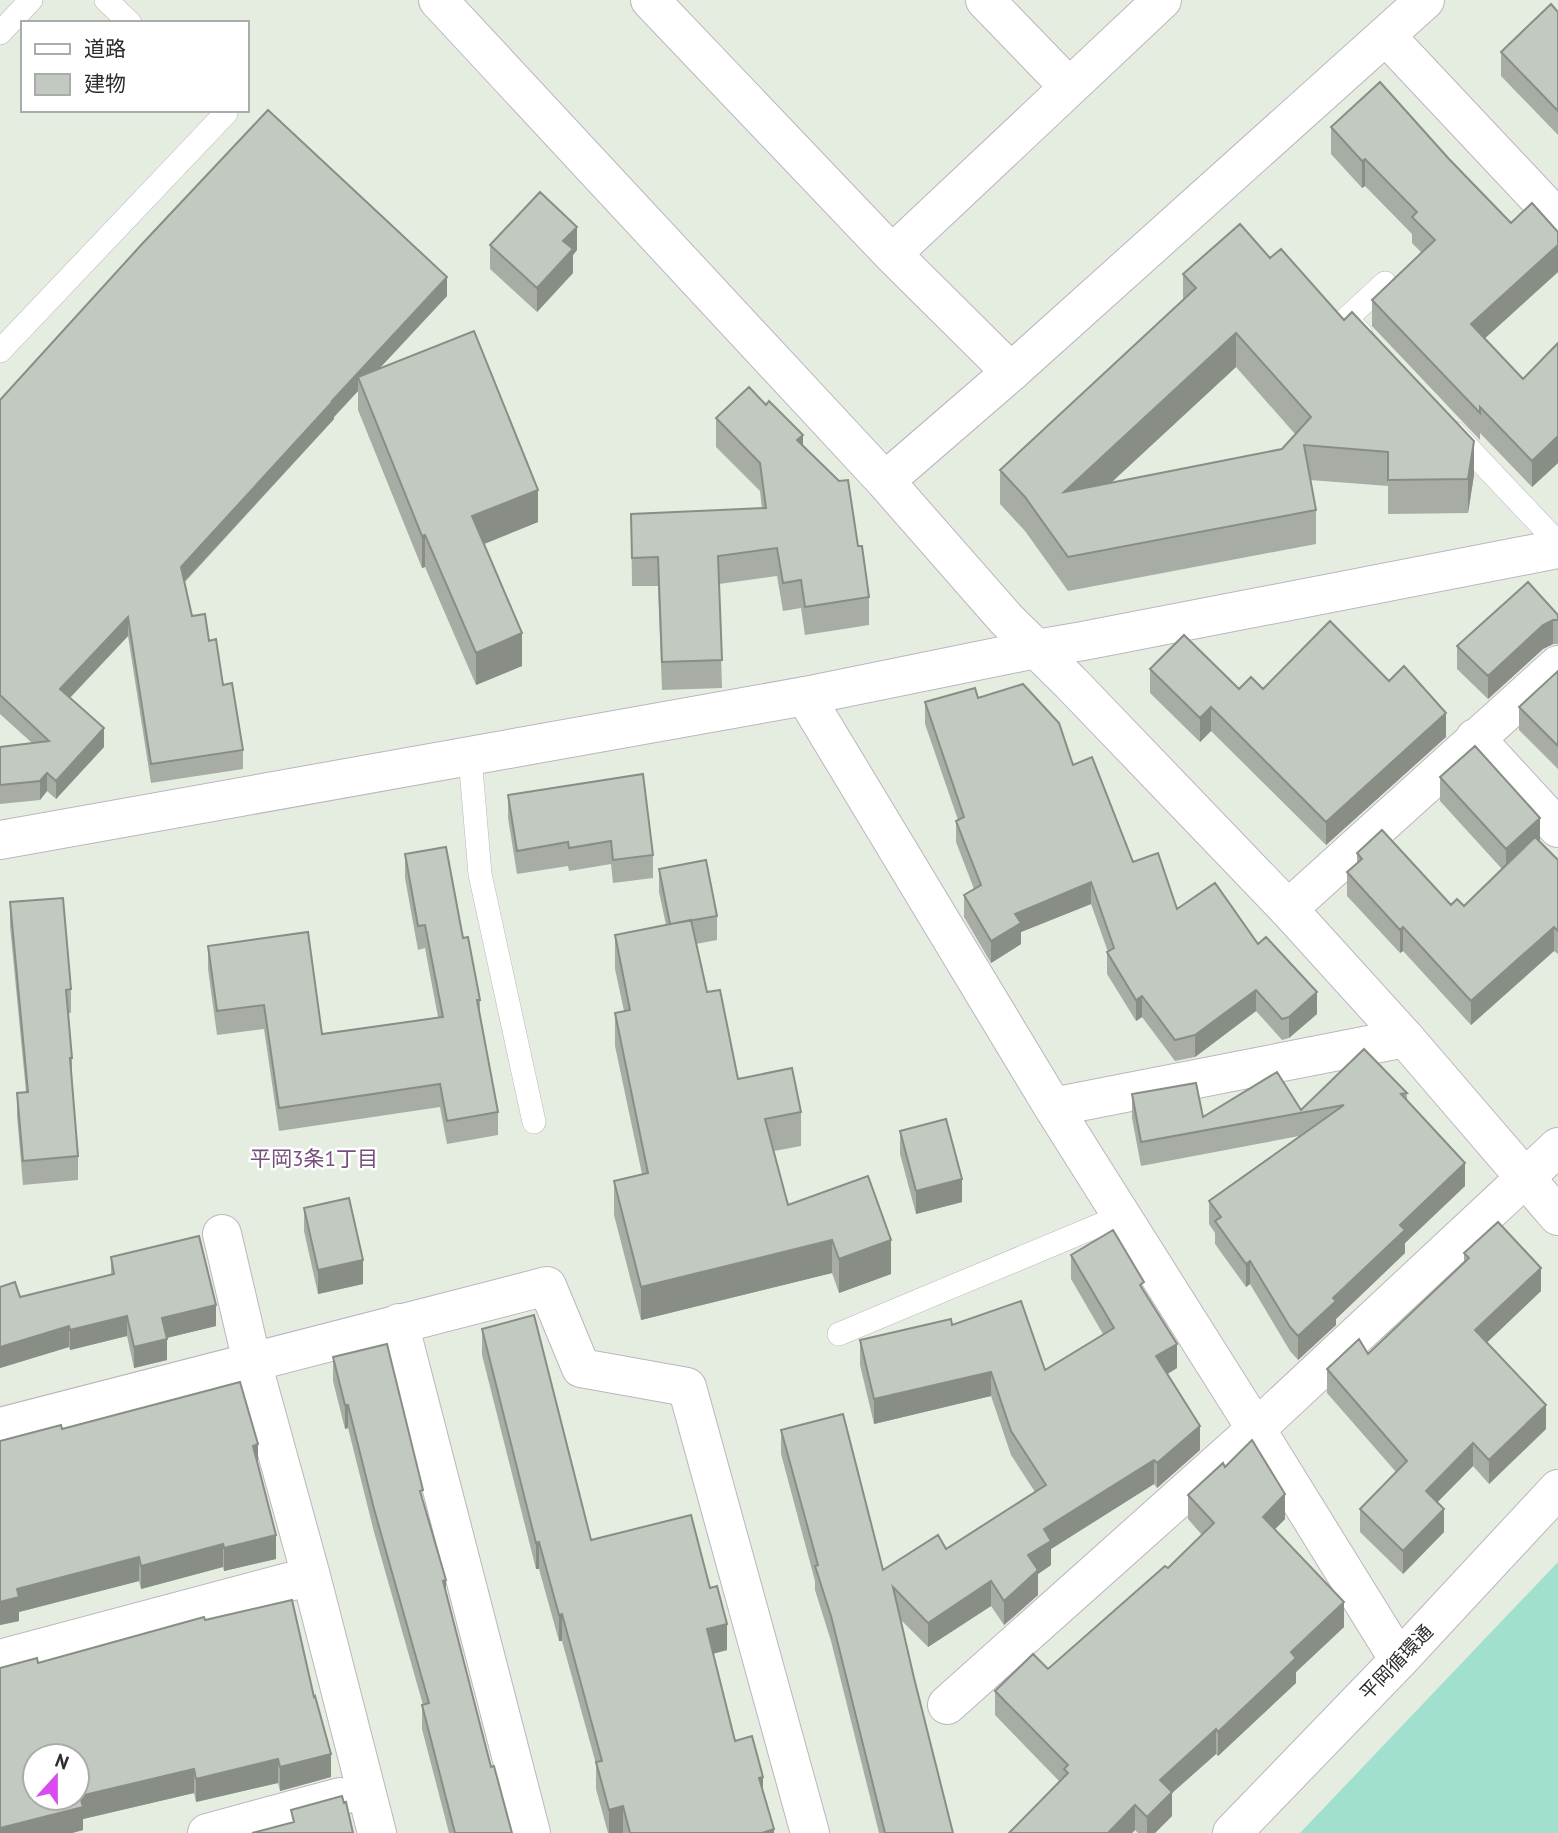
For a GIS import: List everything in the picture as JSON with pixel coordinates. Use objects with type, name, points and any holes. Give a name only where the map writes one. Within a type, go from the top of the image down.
[{"type":"street","points":[[438,0],[885,481],[1006,619],[1289,909],[1405,1038],[1558,1216]]},
{"type":"street","points":[[650,0],[892,254],[1011,372]]},
{"type":"street","points":[[985,0],[1069,87]]},
{"type":"street","points":[[892,254],[1162,0]]},
{"type":"street","points":[[885,481],[1011,372],[1425,0]]},
{"type":"street","points":[[1386,36],[1558,219]]},
{"type":"street","points":[[0,840],[805,696],[1558,549]]},
{"type":"street","points":[[1289,909],[1558,665]]},
{"type":"street","points":[[805,696],[1053,1107],[1399,1660]]},
{"type":"street","points":[[1475,738],[1558,828]]},
{"type":"street","points":[[1053,1107],[1405,1038]]},
{"type":"street","points":[[947,1705],[1256,1429],[1558,1147]]},
{"type":"street","points":[[222,1234],[252,1362],[311,1576],[377,1833]]},
{"type":"street","points":[[0,1427],[547,1286],[581,1368],[687,1387],[810,1833]]},
{"type":"street","points":[[399,1323],[531,1833]]},
{"type":"street","name":"平岡循環通","points":[[1232,1833],[1399,1660],[1558,1489]]},
{"type":"street","points":[[0,1659],[311,1576]]},
{"type":"street","points":[[207,1833],[367,1790]]},
{"type":"lane","points":[[0,33],[31,0]]},
{"type":"lane","points":[[106,0],[128,21]]},
{"type":"lane","points":[[0,351],[225,112]]},
{"type":"lane","points":[[1374,348],[1346,319],[1385,282]]},
{"type":"lane","points":[[1438,416],[1558,543]]},
{"type":"lane","points":[[470,757],[480,874],[534,1122]]},
{"type":"lane","points":[[839,1334],[1121,1216]]},
{"type":"shaded area","points":[[1558,1562],[1558,1833],[1300,1833]]},
{"type":"building","points":[[1551,4],[1558,12],[1558,111],[1501,52]]},
{"type":"building","points":[[1380,82],[1511,223],[1532,203],[1558,232],[1558,245],[1471,324],[1523,379],[1558,343],[1558,436],[1532,461],[1480,407],[1480,413],[1372,300],[1435,240],[1412,217],[1417,212],[1365,159],[1362,161],[1331,127]]},
{"type":"building","points":[[268,110],[447,277],[181,567],[192,616],[205,614],[209,641],[216,639],[223,685],[232,683],[243,750],[151,764],[128,617],[60,689],[104,728],[56,781],[47,773],[40,781],[0,785],[0,747],[49,741],[0,695],[0,400]]},
{"type":"building","points":[[540,192],[577,227],[563,241],[573,249],[537,288],[490,245]]},
{"type":"building","points":[[1240,224],[1270,258],[1281,249],[1344,320],[1352,312],[1474,441],[1468,479],[1388,480],[1388,452],[1304,445],[1316,510],[1068,557],[1025,497],[1000,470],[1196,288],[1183,274]],"holes":[[[1236,333],[1311,417],[1282,449],[1064,492]]]},
{"type":"building","points":[[474,331],[538,490],[472,516],[522,633],[476,653],[425,535],[422,536],[358,377]]},
{"type":"building","points":[[749,387],[766,405],[769,401],[803,435],[797,440],[839,481],[848,480],[858,546],[862,546],[869,597],[805,607],[801,580],[783,583],[777,548],[718,556],[722,660],[662,662],[658,557],[632,558],[631,514],[766,508],[760,463],[716,418]]},
{"type":"building","points":[[1528,582],[1558,615],[1558,620],[1543,625],[1488,676],[1457,646]]},
{"type":"building","points":[[1330,621],[1389,681],[1404,666],[1446,713],[1326,822],[1211,707],[1200,718],[1150,669],[1184,635],[1239,689],[1251,677],[1263,689]]},
{"type":"building","points":[[1558,671],[1558,746],[1519,707]]},
{"type":"building","points":[[1023,684],[1059,723],[1073,765],[1092,757],[1133,862],[1158,853],[1177,909],[1215,883],[1258,944],[1266,937],[1317,992],[1289,1017],[1282,1019],[1256,990],[1195,1035],[1175,1040],[1142,996],[1136,1000],[1107,952],[1114,948],[1091,882],[1015,914],[1021,923],[991,941],[964,895],[981,885],[956,821],[964,817],[925,702],[975,688],[978,698]]},
{"type":"building","points":[[1475,746],[1540,818],[1506,849],[1440,777]]},
{"type":"building","points":[[643,774],[653,855],[613,860],[611,841],[569,848],[568,842],[517,851],[508,795]]},
{"type":"building","points":[[1382,830],[1451,905],[1457,899],[1464,906],[1535,837],[1558,860],[1558,931],[1554,927],[1471,1001],[1403,927],[1400,930],[1347,872],[1362,859],[1357,853]]},
{"type":"building","points":[[446,847],[463,938],[468,937],[498,1112],[447,1121],[440,1084],[279,1108],[264,1005],[217,1011],[208,946],[308,932],[322,1034],[443,1017],[425,925],[418,926],[405,854]]},
{"type":"building","points":[[706,860],[717,916],[670,924],[659,869]]},
{"type":"building","points":[[63,898],[71,989],[66,990],[78,1156],[23,1161],[17,1093],[28,1092],[10,902]]},
{"type":"building","points":[[691,920],[707,992],[720,990],[738,1079],[792,1068],[801,1112],[765,1119],[788,1205],[868,1176],[891,1240],[839,1259],[832,1240],[641,1287],[614,1181],[648,1173],[615,1013],[630,1010],[615,935]]},
{"type":"building","points":[[1364,1049],[1407,1093],[1401,1094],[1465,1163],[1400,1225],[1405,1230],[1333,1298],[1336,1301],[1298,1336],[1250,1261],[1246,1264],[1215,1221],[1221,1217],[1209,1201],[1344,1105],[1141,1142],[1132,1094],[1196,1083],[1203,1117],[1277,1072],[1301,1110]]},
{"type":"building","points":[[946,1119],[962,1179],[916,1191],[900,1131]]},
{"type":"building","points":[[349,1198],[363,1260],[318,1270],[304,1208]]},
{"type":"building","points":[[1498,1222],[1541,1268],[1475,1330],[1546,1405],[1489,1460],[1473,1443],[1426,1491],[1444,1509],[1403,1551],[1360,1509],[1407,1461],[1327,1369],[1359,1339],[1368,1354],[1469,1258],[1464,1253]]},
{"type":"building","points":[[1113,1230],[1144,1282],[1140,1285],[1177,1344],[1156,1356],[1200,1426],[1157,1463],[1154,1460],[1044,1529],[1051,1541],[1028,1555],[1038,1570],[1004,1601],[991,1581],[928,1623],[893,1587],[953,1833],[885,1833],[781,1430],[843,1414],[883,1570],[938,1535],[946,1549],[1046,1485],[1011,1431],[991,1372],[874,1399],[860,1340],[951,1319],[952,1325],[1021,1301],[1045,1370],[1114,1328],[1071,1255]]},
{"type":"building","points":[[199,1236],[216,1305],[162,1318],[167,1339],[134,1347],[127,1316],[70,1330],[69,1326],[0,1347],[0,1287],[15,1282],[20,1297],[114,1274],[111,1257]]},
{"type":"building","points":[[534,1315],[591,1540],[691,1515],[710,1588],[717,1586],[727,1624],[707,1629],[735,1741],[752,1736],[763,1777],[759,1778],[774,1829],[762,1833],[630,1833],[623,1806],[609,1810],[596,1762],[602,1761],[562,1614],[559,1615],[539,1542],[536,1543],[482,1329]]},
{"type":"building","points":[[387,1344],[423,1490],[420,1491],[446,1580],[443,1581],[491,1767],[494,1766],[512,1833],[455,1833],[422,1705],[429,1703],[374,1509],[348,1405],[345,1405],[333,1357]]},
{"type":"building","points":[[240,1382],[258,1444],[253,1446],[276,1535],[224,1548],[223,1544],[141,1566],[139,1557],[17,1589],[19,1597],[0,1602],[0,1441],[61,1425],[62,1429]]},
{"type":"building","points":[[1252,1440],[1285,1494],[1263,1517],[1344,1602],[1291,1652],[1296,1658],[1218,1732],[1216,1729],[1160,1780],[1172,1792],[1147,1817],[1135,1805],[1108,1833],[1009,1833],[1068,1773],[1064,1769],[1068,1765],[995,1691],[1033,1654],[1048,1669],[1165,1566],[1168,1568],[1214,1523],[1188,1495],[1223,1463],[1225,1467]]},
{"type":"building","points":[[292,1600],[314,1697],[331,1754],[280,1767],[278,1759],[196,1779],[194,1769],[91,1793],[91,1742],[21,1742],[21,1812],[63,1812],[0,1828],[0,1668],[37,1658],[38,1663],[204,1617],[205,1620]]},
{"type":"building","points":[[342,1796],[344,1803],[346,1802],[353,1833],[252,1833],[294,1822],[291,1810]]},
{"type":"district","name":"平岡3条1丁目","points":[[314,1159]]}]
